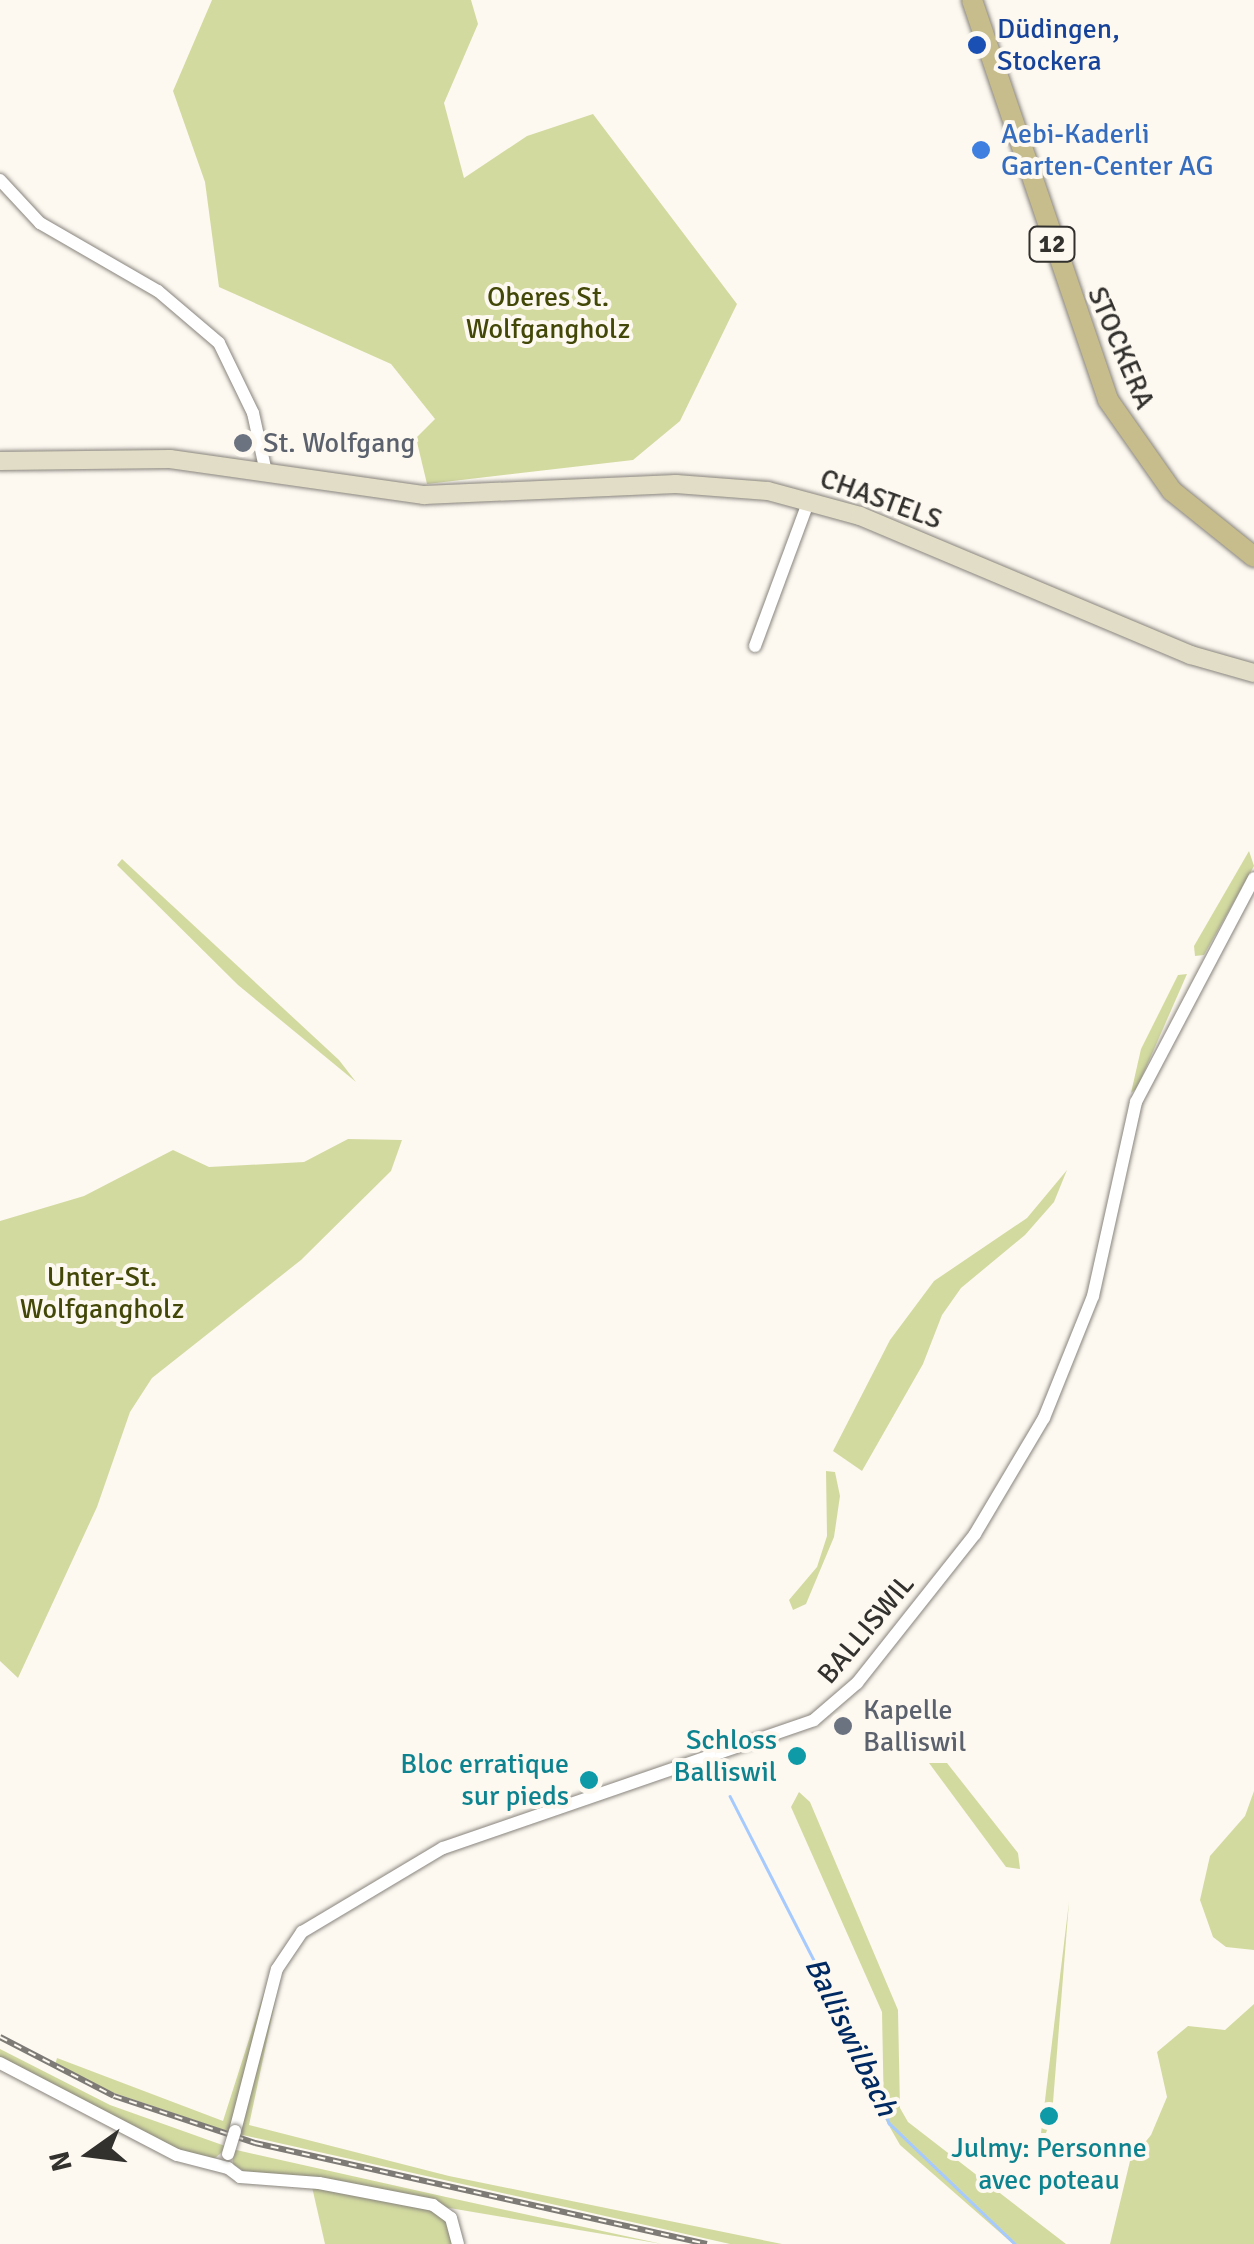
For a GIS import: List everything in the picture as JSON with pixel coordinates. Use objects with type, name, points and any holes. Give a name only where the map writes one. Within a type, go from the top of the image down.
[{"type":"main road","name":"STOCKERA","points":[[972,0],[1108,400],[1172,491],[1254,556]]},
{"type":"main road","points":[[0,461],[125,458],[266,472]]},
{"type":"main road","name":"CHASTELS","points":[[266,472],[397,493],[468,496],[698,484],[809,500],[1191,654],[1254,673]]},
{"type":"street","points":[[0,180],[40,223],[158,291],[220,343]]},
{"type":"street","points":[[214,325],[253,414],[266,472]]},
{"type":"street","points":[[756,646],[809,500]]},
{"type":"street","name":"BALLISWIL","points":[[228,2161],[277,1969],[302,1932],[444,1848],[814,1720],[857,1683],[975,1534],[1044,1418],[1093,1296],[1127,1132],[1146,1080],[1254,878]]},
{"type":"street","points":[[0,2063],[177,2155],[228,2161],[240,2177],[319,2183],[433,2204],[451,2218],[458,2244]]},
{"type":"green space","name":"Oberes St. Wolfgangholz","points":[[212,0],[471,0],[478,24],[444,103],[464,178],[527,136],[593,114],[737,304],[680,421],[633,460],[427,484],[416,438],[435,419],[391,364],[219,287],[205,182],[173,91]]},
{"type":"green space","points":[[1249,851],[1254,866],[1204,955],[1195,956],[1194,946]]},
{"type":"green space","points":[[122,859],[339,1060],[356,1082],[238,985],[117,865]]},
{"type":"green space","points":[[1187,974],[1137,1088],[1131,1093],[1141,1049],[1178,975]]},
{"type":"green space","name":"Unter-St. Wolfgangholz","points":[[348,1139],[402,1140],[391,1171],[301,1260],[152,1378],[130,1412],[97,1507],[18,1678],[0,1661],[0,1221],[84,1196],[173,1150],[209,1167],[304,1162]]},
{"type":"green space","points":[[1067,1170],[1054,1202],[1025,1235],[961,1288],[942,1315],[923,1364],[862,1471],[833,1451],[890,1340],[934,1281],[1027,1218]]},
{"type":"green space","points":[[826,1471],[835,1472],[840,1496],[834,1537],[806,1604],[793,1610],[789,1600],[817,1567],[827,1536]]},
{"type":"green space","points":[[929,1763],[947,1763],[1018,1853],[1020,1869],[1006,1867]]},
{"type":"green space","points":[[1254,1791],[1254,1950],[1226,1947],[1213,1937],[1200,1900],[1210,1856],[1245,1816]]},
{"type":"green space","points":[[799,1792],[810,1802],[898,2010],[900,2108],[908,2122],[1066,2244],[1013,2244],[900,2145],[884,2117],[882,2012],[791,1807]]},
{"type":"green space","points":[[1069,1902],[1052,2115],[1046,2133],[1041,2133]]},
{"type":"green space","points":[[284,1960],[249,2125],[449,2176],[782,2244],[730,2244],[238,2134]]},
{"type":"green space","points":[[267,1983],[230,2132],[114,2093],[55,2065],[57,2058],[223,2121]]},
{"type":"green space","points":[[1254,2004],[1254,2244],[1110,2244],[1130,2161],[1151,2135],[1167,2097],[1157,2052],[1188,2026],[1225,2030]]},
{"type":"green space","points":[[0,2049],[110,2105],[228,2147],[208,2164],[0,2060]]},
{"type":"green space","points":[[232,2149],[662,2244],[248,2174],[233,2164]]},
{"type":"green space","points":[[312,2187],[430,2209],[445,2219],[452,2244],[325,2244]]},
{"type":"waterway","name":"Balliswilbach","points":[[730,1796],[868,2066],[889,2123],[1015,2244]]},
{"type":"railway","points":[[0,2037],[114,2096],[255,2143],[707,2244]]},
{"type":"place","name":"Düdingen, Stockera","points":[[977,45]]},
{"type":"place","name":"Aebi-Kaderli Garten-Center AG","points":[[981,150]]},
{"type":"place","name":"St. Wolfgang","points":[[243,443]]},
{"type":"place","name":"Kapelle Balliswil","points":[[843,1726]]},
{"type":"place","name":"Schloss Balliswil","points":[[797,1756]]},
{"type":"place","name":"Bloc erratique sur pieds","points":[[589,1780]]},
{"type":"place","name":"Julmy: Personne avec poteau","points":[[1049,2116]]}]
